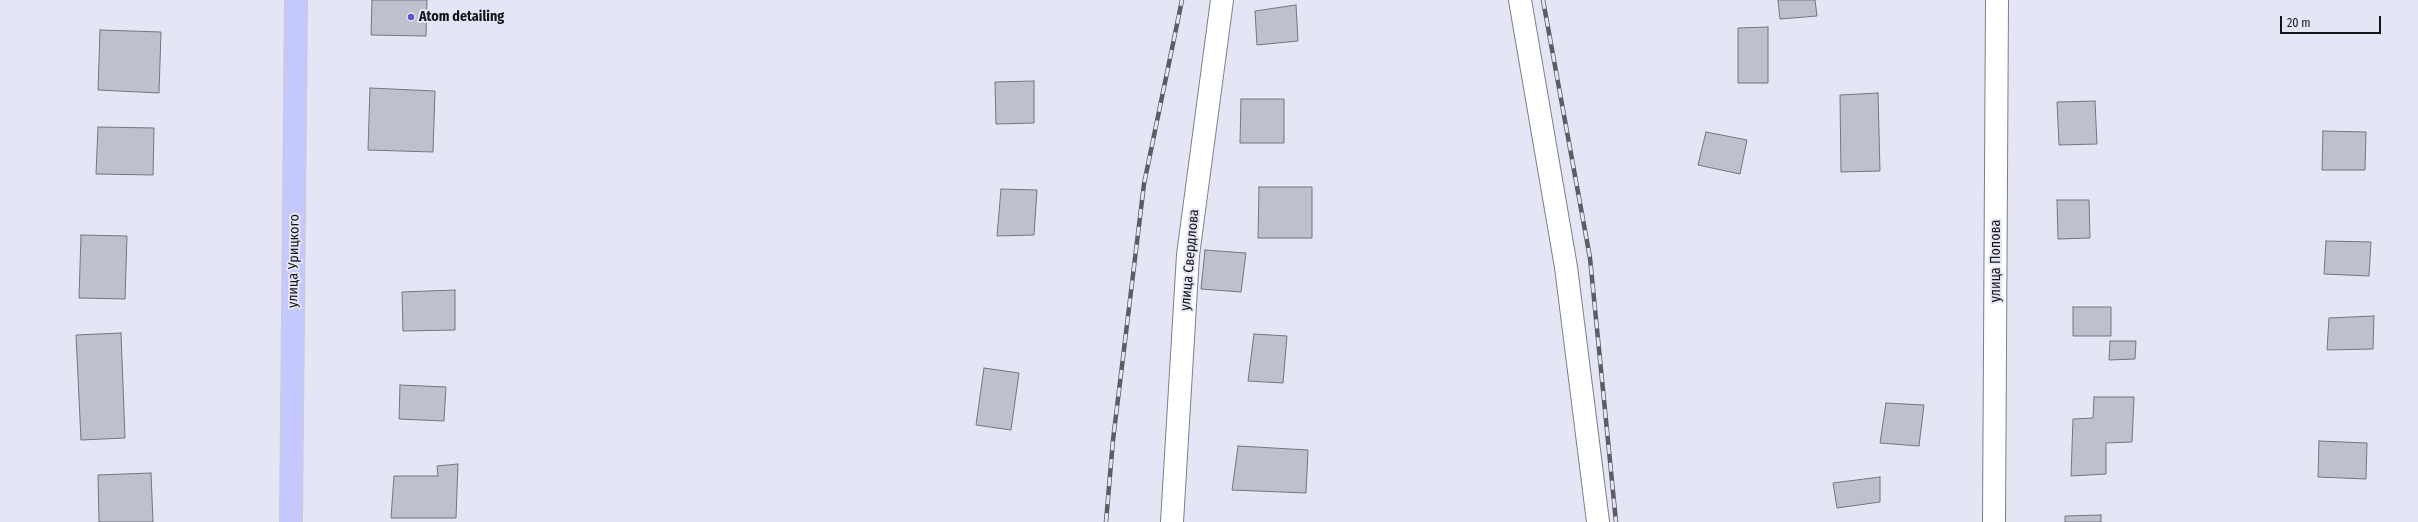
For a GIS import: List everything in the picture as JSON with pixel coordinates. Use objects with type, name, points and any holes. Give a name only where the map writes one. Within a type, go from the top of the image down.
[{"type":"main road","name":"улица Урицкого","points":[[292,522],[296,0]]},
{"type":"street","name":"улица Свердлова","points":[[1172,522],[1188,255],[1222,0]]},
{"type":"street","points":[[1520,0],[1566,267],[1598,522]]},
{"type":"street","name":"улица Попова","points":[[1994,522],[1997,0]]},
{"type":"building","points":[[372,0],[427,0],[426,36],[371,35]]},
{"type":"building","points":[[1778,0],[1815,0],[1817,16],[1780,19]]},
{"type":"building","points":[[1296,5],[1298,41],[1257,45],[1255,11]]},
{"type":"building","points":[[1768,27],[1768,83],[1738,83],[1738,28]]},
{"type":"building","points":[[100,30],[161,32],[159,93],[98,90]]},
{"type":"building","points":[[1034,81],[1034,123],[996,124],[995,82]]},
{"type":"building","points":[[370,88],[435,91],[433,152],[368,150]]},
{"type":"building","points":[[1878,93],[1880,171],[1841,172],[1840,95]]},
{"type":"building","points":[[1241,99],[1284,99],[1284,143],[1240,143]]},
{"type":"building","points":[[2095,101],[2097,144],[2059,145],[2057,102]]},
{"type":"building","points":[[98,127],[154,128],[153,175],[96,174]]},
{"type":"building","points":[[2323,131],[2366,132],[2365,170],[2322,170]]},
{"type":"building","points":[[1706,132],[1747,140],[1740,174],[1698,165]]},
{"type":"building","points":[[1259,187],[1312,187],[1312,238],[1258,238]]},
{"type":"building","points":[[1001,189],[1037,190],[1034,235],[997,236]]},
{"type":"building","points":[[2057,200],[2089,200],[2090,238],[2058,239]]},
{"type":"building","points":[[81,235],[127,236],[125,299],[79,298]]},
{"type":"building","points":[[2326,241],[2371,242],[2369,276],[2324,274]]},
{"type":"building","points":[[1205,250],[1246,253],[1241,292],[1201,289]]},
{"type":"building","points":[[455,290],[455,330],[403,331],[402,292]]},
{"type":"building","points":[[2073,307],[2111,307],[2111,336],[2073,336]]},
{"type":"building","points":[[2374,316],[2373,349],[2327,350],[2329,318]]},
{"type":"building","points":[[121,333],[125,438],[81,440],[76,335]]},
{"type":"building","points":[[1254,334],[1287,336],[1283,383],[1248,381]]},
{"type":"building","points":[[2110,341],[2136,341],[2135,359],[2109,360]]},
{"type":"building","points":[[984,368],[1019,373],[1011,430],[976,425]]},
{"type":"building","points":[[400,385],[446,387],[444,421],[399,419]]},
{"type":"building","points":[[2094,397],[2134,397],[2132,442],[2106,443],[2106,474],[2071,476],[2073,419],[2093,418]]},
{"type":"building","points":[[1886,403],[1924,405],[1919,446],[1880,443]]},
{"type":"building","points":[[2319,441],[2367,443],[2366,479],[2318,477]]},
{"type":"building","points":[[1238,446],[1308,450],[1306,493],[1232,490]]},
{"type":"building","points":[[458,464],[456,518],[391,518],[394,476],[438,476],[437,466]]},
{"type":"building","points":[[151,473],[153,522],[99,522],[98,475]]},
{"type":"building","points":[[1880,477],[1880,502],[1837,508],[1833,483]]},
{"type":"building","points":[[2101,515],[2101,522],[2065,522],[2065,516]]},
{"type":"railway","points":[[1106,522],[1113,440],[1144,184],[1182,0]]},
{"type":"railway","points":[[1543,0],[1590,258],[1616,522]]},
{"type":"place","name":"Atom detailing","points":[[411,17]]}]
